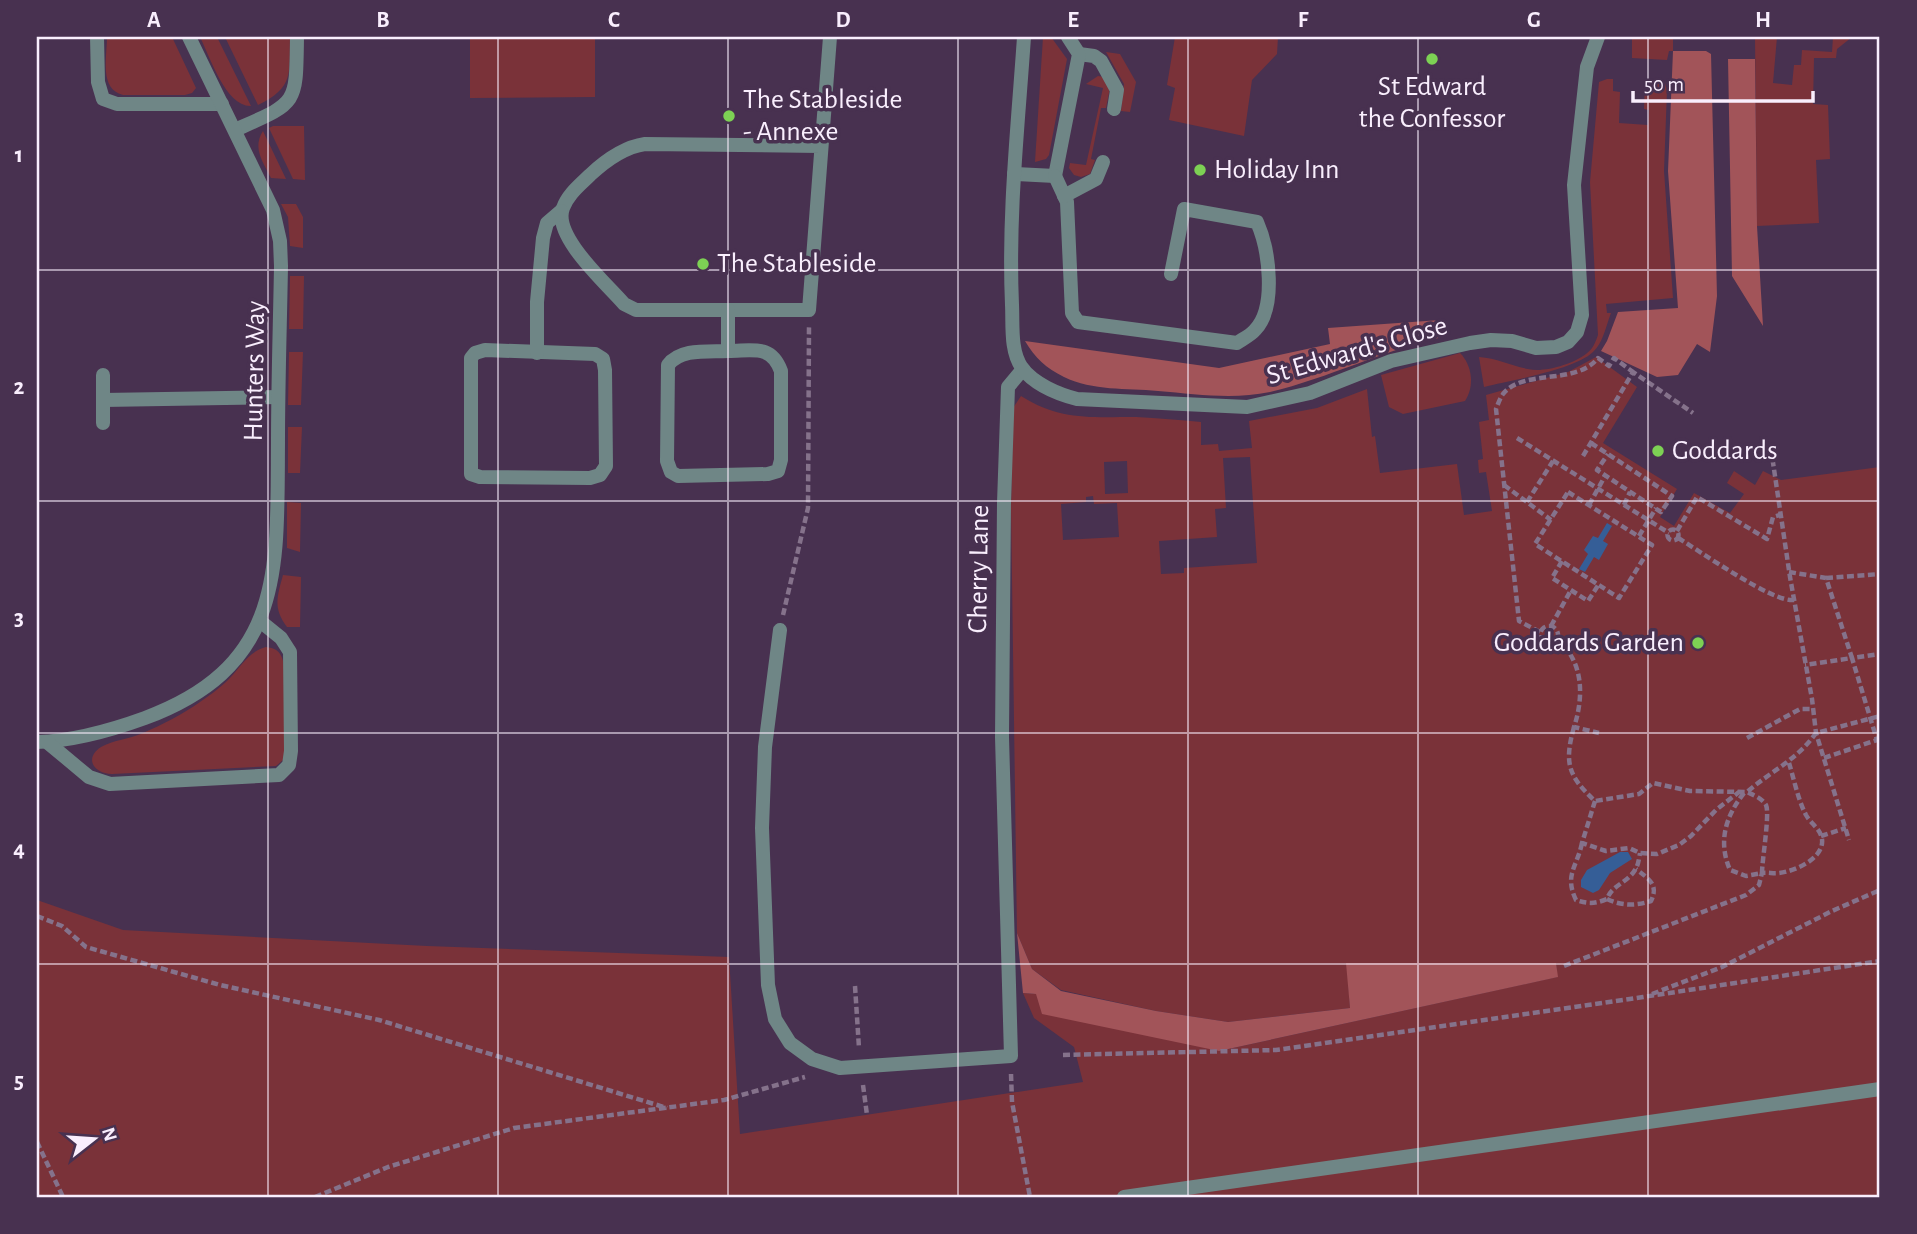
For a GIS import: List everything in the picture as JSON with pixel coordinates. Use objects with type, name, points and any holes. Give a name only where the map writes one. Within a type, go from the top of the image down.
[{"type":"street","points":[[97,37],[98,82],[103,99],[117,104],[222,104]]},
{"type":"street","name":"Hunters Way","points":[[42,742],[128,724],[173,708],[202,691],[228,670],[247,645],[260,621],[273,575],[277,525],[281,266],[279,233],[273,210],[189,37]]},
{"type":"street","points":[[235,130],[286,105],[293,94],[296,79],[297,37]]},
{"type":"street","points":[[561,211],[563,228],[570,243],[624,304],[636,310],[809,310],[830,37]]},
{"type":"street","points":[[1023,369],[1016,356],[1013,339],[1010,267],[1024,37]]},
{"type":"street","points":[[1068,37],[1079,54],[1055,176],[1067,202],[1072,313],[1078,322],[1237,343],[1256,330],[1264,314],[1270,275],[1263,234],[1257,222],[1184,209],[1171,274]]},
{"type":"street","name":"St Edward's Close","points":[[1023,369],[1040,383],[1077,399],[1247,407],[1310,393],[1391,361],[1470,343],[1512,341],[1536,348],[1556,347],[1568,342],[1577,332],[1582,316],[1574,185],[1587,67],[1598,37]]},
{"type":"street","points":[[1079,54],[1094,56],[1101,61],[1117,90],[1114,110]]},
{"type":"street","points":[[537,353],[537,302],[547,223],[561,211],[570,194],[602,164],[631,146],[645,144],[821,146]]},
{"type":"street","points":[[1064,196],[1096,179],[1103,162]]},
{"type":"street","points":[[1014,174],[1055,176]]},
{"type":"street","points":[[728,310],[728,351]]},
{"type":"street","points":[[485,350],[537,353],[594,354],[603,359],[606,466],[600,475],[590,478],[480,477],[471,474],[471,358],[475,353],[485,350]]},
{"type":"street","points":[[728,351],[767,351],[776,358],[781,371],[781,460],[778,471],[768,474],[678,475],[671,472],[667,461],[668,365],[673,358],[682,354],[728,351]]},
{"type":"street","name":"Cherry Lane","points":[[1011,1056],[1002,737],[1004,503],[1009,387],[1023,369]]},
{"type":"street","points":[[103,375],[103,423]]},
{"type":"street","points":[[103,400],[278,397]]},
{"type":"street","name":"Hunters Way","points":[[42,742],[89,777],[110,784],[279,775],[289,765],[291,751],[290,652],[281,638],[260,621]]},
{"type":"street","points":[[780,630],[765,747],[762,828],[768,985],[775,1019],[790,1043],[812,1059],[840,1068],[1011,1056]]},
{"type":"street","points":[[1124,1197],[1880,1089]]},
{"type":"path","points":[[780,630],[808,508],[809,310]]},
{"type":"path","points":[[1556,639],[1552,643],[1546,643],[1540,632],[1519,621],[1496,409],[1503,394],[1518,383],[1577,372],[1593,365],[1598,358],[1609,366],[1614,358],[1693,413]]},
{"type":"path","points":[[1583,456],[1633,372]]},
{"type":"path","points":[[1517,438],[1669,533]]},
{"type":"path","points":[[1591,443],[1608,454],[1672,496],[1661,512],[1597,470],[1608,454]]},
{"type":"path","points":[[1771,449],[1816,733],[1849,839]]},
{"type":"path","points":[[1527,502],[1553,461]]},
{"type":"path","points":[[1589,505],[1605,476]]},
{"type":"path","points":[[1504,485],[1551,520]]},
{"type":"path","points":[[1569,492],[1589,505],[1653,545],[1619,597],[1535,544],[1569,492]]},
{"type":"path","points":[[1624,505],[1630,492]]},
{"type":"path","points":[[1678,538],[1677,531],[1697,497],[1767,540],[1773,517],[1781,515]]},
{"type":"path","points":[[1639,536],[1656,508]]},
{"type":"path","points":[[1669,533],[1672,530],[1677,531]]},
{"type":"path","points":[[1669,533],[1670,540],[1678,538],[1759,588],[1786,601],[1794,600]]},
{"type":"path","points":[[1562,561],[1552,578],[1588,601],[1598,584]]},
{"type":"path","points":[[1789,572],[1826,578],[1880,574]]},
{"type":"path","points":[[1824,758],[1877,740],[1826,578]]},
{"type":"path","points":[[1540,632],[1551,626],[1571,590]]},
{"type":"path","points":[[1551,626],[1556,630],[1556,639],[1571,654],[1579,679],[1581,707],[1567,752],[1576,783],[1595,802]]},
{"type":"path","points":[[1805,665],[1880,654]]},
{"type":"path","points":[[1747,738],[1800,709],[1813,709]]},
{"type":"path","points":[[1583,843],[1606,851],[1626,848],[1640,853],[1657,854],[1679,845],[1716,810],[1804,750],[1816,733],[1880,716]]},
{"type":"path","points":[[1574,727],[1599,733]]},
{"type":"path","points":[[1744,792],[1731,809],[1723,836],[1724,856],[1730,870],[1745,876],[1779,873],[1807,863],[1819,854],[1823,843],[1805,813],[1789,762]]},
{"type":"path","points":[[1564,966],[1746,895],[1759,885],[1762,873],[1767,817],[1766,805],[1759,798],[1744,792],[1690,791],[1653,783],[1639,793],[1595,802]]},
{"type":"path","points":[[1595,802],[1580,856],[1570,873],[1570,888],[1576,900],[1596,904],[1607,899],[1610,890],[1636,869],[1640,853]]},
{"type":"path","points":[[1821,836],[1846,828]]},
{"type":"path","points":[[1607,899],[1617,904],[1651,901],[1656,892],[1654,883],[1636,869]]},
{"type":"path","points":[[1643,998],[1721,967],[1880,890]]},
{"type":"path","points":[[37,916],[62,926],[86,947],[220,985],[379,1020],[667,1108]]},
{"type":"path","points":[[1063,1055],[1276,1050],[1880,961]]},
{"type":"path","points":[[1011,1056],[1012,1102],[1030,1197]]},
{"type":"path","points":[[316,1197],[388,1167],[514,1128],[724,1100],[840,1068]]},
{"type":"path","points":[[37,1142],[63,1197]]},
{"type":"shaded area","points":[[107,37],[172,37],[196,88],[185,95],[123,95],[115,92],[107,79]]},
{"type":"shaded area","points":[[200,37],[217,37],[251,106],[242,104],[227,90]]},
{"type":"shaded area","points":[[225,37],[290,37],[288,78],[278,92],[258,105]]},
{"type":"shaded area","points":[[470,37],[595,37],[595,97],[470,98]]},
{"type":"shaded area","points":[[1043,37],[1051,37],[1067,59],[1049,155],[1046,159],[1035,162]]},
{"type":"shaded area","points":[[1175,37],[1278,37],[1277,54],[1252,80],[1244,136],[1169,120],[1175,88],[1167,85]]},
{"type":"shaded area","points":[[1632,37],[1673,37],[1673,51],[1669,51],[1667,60],[1632,58]]},
{"type":"shaded area","points":[[1755,37],[1777,37],[1773,83],[1792,85],[1794,65],[1801,65],[1802,50],[1832,52],[1833,37],[1852,37],[1837,49],[1836,58],[1814,58],[1813,104],[1828,105],[1830,159],[1816,160],[1819,223],[1757,226]]},
{"type":"shaded area","points":[[1673,51],[1706,51],[1711,54],[1717,296],[1710,352],[1697,344],[1678,375],[1657,377],[1601,351],[1618,312],[1678,308],[1668,171]]},
{"type":"shaded area","points":[[1106,52],[1120,54],[1136,82],[1130,112],[1121,111],[1124,84]]},
{"type":"shaded area","points":[[1728,59],[1755,59],[1757,226],[1763,326],[1732,276]]},
{"type":"shaded area","points":[[1098,76],[1104,77],[1110,88],[1106,108],[1101,108],[1091,159],[1095,160],[1090,174],[1081,177],[1074,175],[1069,168],[1070,163],[1086,165],[1103,88],[1086,84]]},
{"type":"shaded area","points":[[1613,79],[1613,91],[1620,92],[1619,123],[1648,125],[1649,110],[1644,109],[1645,81],[1665,83],[1664,171],[1673,298],[1606,304],[1607,313],[1611,313],[1604,334],[1593,352],[1557,369],[1484,387],[1479,357],[1528,369],[1550,369],[1580,358],[1596,341],[1598,335],[1590,182],[1599,82]]},
{"type":"shaded area","points":[[304,126],[305,180],[293,179],[269,128]]},
{"type":"shaded area","points":[[263,131],[286,179],[271,178],[262,161],[258,143]]},
{"type":"shaded area","points":[[281,204],[296,204],[303,217],[303,248],[290,246],[288,217]]},
{"type":"shaded area","points":[[290,276],[304,276],[303,329],[289,329]]},
{"type":"shaded area","points":[[1440,320],[1443,337],[1399,349],[1292,386],[1242,396],[1086,385],[1052,370],[1041,362],[1025,341],[1219,368],[1330,344],[1328,328]]},
{"type":"shaded area","points":[[289,352],[303,352],[301,405],[288,405]]},
{"type":"shaded area","points":[[1460,353],[1471,376],[1465,401],[1403,414],[1389,407],[1381,375]]},
{"type":"shaded area","points":[[1596,357],[1637,387],[1603,443],[1677,489],[1660,517],[1674,526],[1694,493],[1730,513],[1744,494],[1727,483],[1734,471],[1755,485],[1763,471],[1781,480],[1880,467],[1880,1197],[37,1197],[37,900],[123,930],[427,946],[729,957],[740,1134],[1083,1082],[1074,1047],[1034,1018],[1023,993],[1036,994],[1219,1051],[1557,977],[1556,963],[1347,963],[1350,1008],[1228,1022],[1156,1011],[1061,990],[1032,969],[1017,933],[1011,508],[1013,408],[1021,396],[1063,414],[1201,422],[1201,445],[1218,444],[1219,451],[1252,448],[1249,421],[1317,408],[1367,389],[1372,437],[1375,436],[1380,473],[1457,464],[1464,515],[1492,511],[1486,472],[1479,473],[1478,460],[1483,459],[1479,422],[1489,420],[1486,395],[1568,372]],"holes":[[[1250,457],[1257,563],[1184,568],[1184,573],[1161,574],[1159,541],[1217,537],[1215,509],[1226,508],[1223,458]],[[1127,461],[1128,493],[1105,494],[1104,462]],[[1093,496],[1094,504],[1117,503],[1119,537],[1063,540],[1061,504],[1086,502],[1086,497]]]},
{"type":"shaded area","points":[[288,427],[302,427],[300,473],[288,473]]},
{"type":"shaded area","points":[[287,502],[301,503],[300,552],[287,548]]},
{"type":"shaded area","points":[[283,575],[301,577],[300,627],[287,627],[278,608]]},
{"type":"shaded area","points":[[266,647],[279,652],[285,673],[285,753],[283,760],[276,766],[112,774],[96,769],[93,765],[93,756],[101,747],[143,733],[187,711],[226,682],[254,652]]},
{"type":"shaded area","points":[[1017,933],[1032,969],[1061,991],[1156,1011],[1228,1022],[1350,1008],[1346,963],[1556,963],[1558,977],[1219,1051],[1042,1014],[1036,994],[1023,993]]},
{"type":"water","points":[[1607,523],[1612,526],[1603,541],[1608,544],[1599,560],[1594,557],[1585,572],[1579,569],[1588,554],[1584,550],[1593,536],[1598,538]]},
{"type":"water","points":[[1620,852],[1628,852],[1632,859],[1610,873],[1599,890],[1593,893],[1581,887],[1581,880],[1587,870]]},
{"type":"place","name":"St Edward the Confessor","points":[[1432,59]]},
{"type":"place","name":"The Stableside - Annexe","points":[[729,116]]},
{"type":"place","name":"Holiday Inn","points":[[1200,170]]},
{"type":"place","name":"The Stableside","points":[[703,264]]},
{"type":"place","name":"Goddards","points":[[1658,451]]},
{"type":"place","name":"Goddards Garden","points":[[1698,643]]}]
